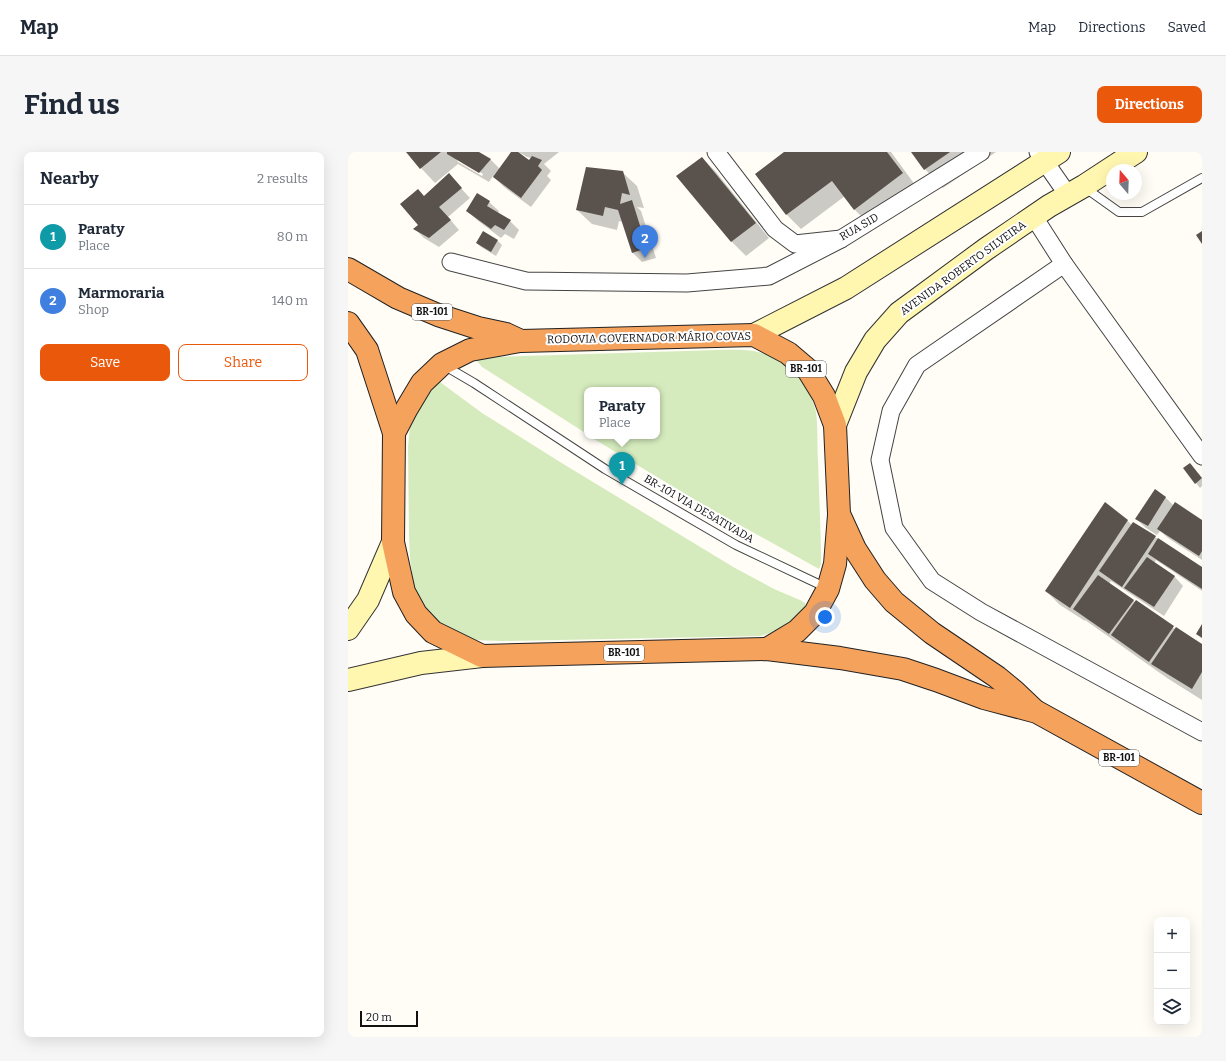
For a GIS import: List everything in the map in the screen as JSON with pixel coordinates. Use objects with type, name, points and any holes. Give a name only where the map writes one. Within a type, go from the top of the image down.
[{"type":"highway","name":"RODOVIA GOVERNADOR MÁRIO COVAS","points":[[348,269],[398,298],[438,315],[478,328],[506,334],[521,341],[754,335],[788,353],[808,370],[824,396],[835,424],[839,514],[855,549],[875,580],[894,602],[932,633],[997,677],[1037,712],[1202,804]]},
{"type":"highway","name":"RODOVIA GOVERNADOR MÁRIO COVAS","points":[[348,323],[367,350],[394,433],[393,542],[404,592],[416,614],[433,632],[482,656],[767,649],[805,652],[903,669],[984,698],[1037,712]]},
{"type":"highway","points":[[394,433],[422,383],[442,364],[470,350],[521,341]]},
{"type":"highway","points":[[767,649],[797,631],[815,613],[828,589],[835,564],[839,514]]},
{"type":"street","name":"RUA SID","points":[[716,152],[775,229],[796,244],[840,240],[980,152]]},
{"type":"street","name":"AVENIDA ROBERTO SILVEIRA","points":[[835,424],[856,372],[875,340],[899,313],[986,249],[1049,206],[1136,152]]},
{"type":"street","points":[[754,335],[846,288],[1047,155],[1076,190]]},
{"type":"street","points":[[1034,217],[1064,264],[1202,456]]},
{"type":"street","points":[[451,262],[526,281],[687,283],[769,276],[840,240]]},
{"type":"street","points":[[1064,264],[917,365],[891,411],[880,460],[894,528],[932,581],[980,612],[1202,732]]},
{"type":"street","points":[[348,629],[368,600],[393,542]]},
{"type":"street","points":[[348,680],[421,663],[482,656]]},
{"type":"lane","points":[[1076,190],[1119,212],[1142,212],[1202,178]]},
{"type":"lane","name":"BR-101 VIA DESATIVADA","points":[[442,364],[474,383],[605,469],[736,545],[828,589]]},
{"type":"green space","points":[[748,350],[769,355],[788,366],[803,382],[813,401],[816,412],[821,551],[821,564],[819,569],[702,504],[594,439],[660,439],[660,387],[584,387],[584,432],[482,367],[477,361],[477,359],[496,357]]},
{"type":"green space","points":[[436,379],[482,413],[560,462],[735,568],[774,589],[800,600],[805,603],[806,608],[785,626],[760,636],[502,641],[474,640],[445,630],[422,606],[414,587],[410,558],[409,535],[408,447],[410,426],[423,395]]},
{"type":"building","points":[[406,152],[441,152],[420,169]]},
{"type":"building","points":[[447,152],[479,152],[491,159],[479,173],[447,154]]},
{"type":"building","points":[[511,152],[518,152],[529,160],[532,156],[542,160],[538,166],[542,170],[521,198],[493,177]]},
{"type":"building","points":[[784,152],[887,152],[903,173],[854,210],[832,181],[786,215],[755,174]]},
{"type":"building","points":[[911,152],[950,152],[924,170]]},
{"type":"building","points":[[702,157],[756,223],[731,242],[676,176]]},
{"type":"building","points":[[586,167],[623,171],[630,195],[622,193],[620,204],[632,200],[647,248],[632,253],[618,210],[605,207],[603,216],[576,210]]},
{"type":"building","points":[[449,173],[462,188],[439,207],[451,220],[429,238],[413,229],[418,225],[400,204],[418,189],[424,196]]},
{"type":"building","points":[[477,193],[490,201],[487,206],[511,220],[504,230],[495,225],[491,229],[466,211]]},
{"type":"building","points":[[483,231],[498,240],[491,252],[476,243]]},
{"type":"building","points":[[1202,231],[1202,244],[1196,235]]},
{"type":"building","points":[[1190,463],[1202,478],[1195,484],[1183,468]]},
{"type":"building","points":[[1155,489],[1166,497],[1148,526],[1135,519]]},
{"type":"building","points":[[1105,502],[1128,520],[1070,608],[1045,591]]},
{"type":"building","points":[[1175,502],[1202,520],[1202,551],[1199,556],[1157,529]]},
{"type":"building","points":[[1133,522],[1156,536],[1122,587],[1099,571]]},
{"type":"building","points":[[1158,538],[1202,567],[1202,589],[1148,554]]},
{"type":"building","points":[[1147,557],[1175,576],[1154,607],[1124,588]]},
{"type":"building","points":[[1098,575],[1134,600],[1109,634],[1073,609]]},
{"type":"building","points":[[1136,600],[1174,626],[1149,662],[1111,635]]},
{"type":"building","points":[[1202,624],[1202,638],[1196,634]]},
{"type":"building","points":[[1176,627],[1202,644],[1202,672],[1192,689],[1151,664]]},
{"type":"place","name":"Marmoraria","points":[[645,258]]},
{"type":"place","name":"Paraty","points":[[622,485]]}]
